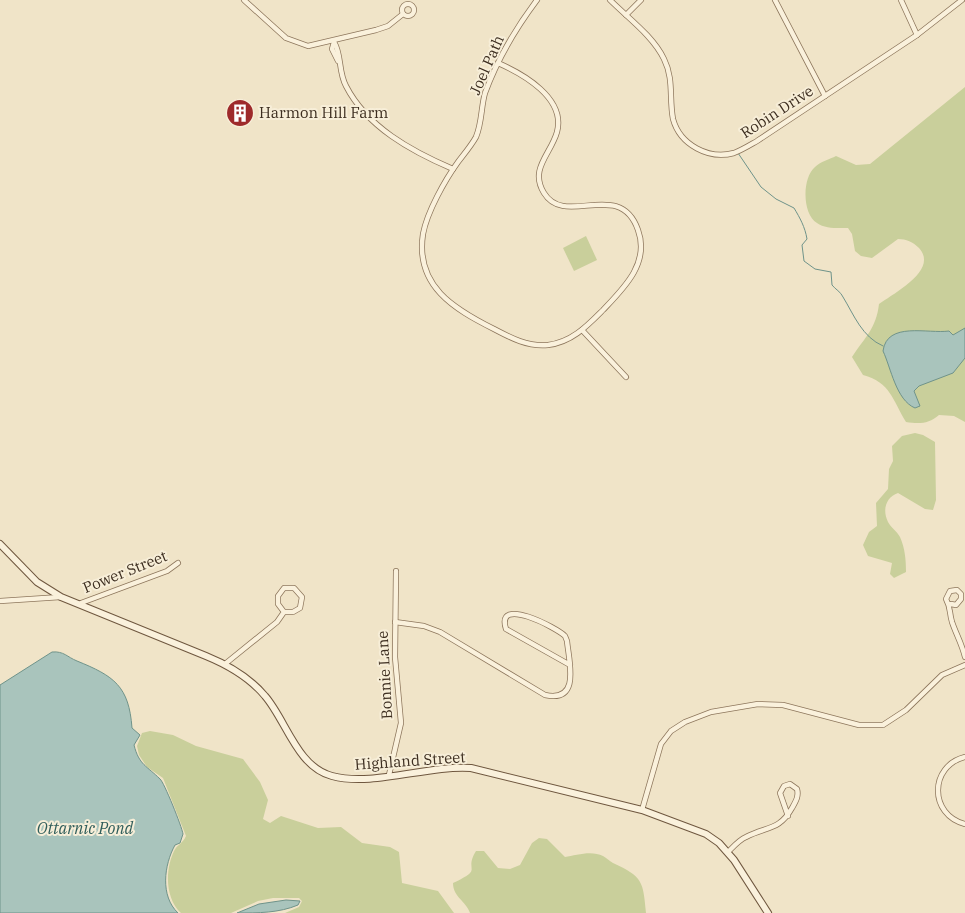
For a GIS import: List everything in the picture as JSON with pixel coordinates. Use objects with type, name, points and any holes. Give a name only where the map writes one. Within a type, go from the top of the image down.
[{"type":"street","points":[[244,0],[292,42],[312,46],[334,42],[388,26],[403,14]]},
{"type":"street","name":"Joel Path","points":[[498,63],[533,82],[557,113],[556,135],[539,170],[540,186],[546,196],[564,207],[602,203],[613,205],[632,218],[638,227],[641,249],[630,280],[582,330],[572,338],[556,344],[540,345],[518,341],[459,310],[435,288],[425,268],[423,235],[429,214],[453,169],[477,133],[483,101],[498,63],[537,0]]},
{"type":"street","name":"Robin Drive","points":[[610,0],[654,44],[664,58],[671,79],[675,123],[683,137],[700,150],[722,155],[738,151],[825,96],[917,35],[962,0]]},
{"type":"street","points":[[626,15],[641,0]]},
{"type":"street","points":[[775,0],[825,96]]},
{"type":"street","points":[[901,0],[917,35]]},
{"type":"street","points":[[334,42],[332,49],[338,61],[345,85],[356,103],[374,123],[396,140],[453,169]]},
{"type":"street","points":[[582,330],[626,377]]},
{"type":"street","name":"Highland Street","points":[[0,544],[32,578],[61,597],[225,664],[249,680],[266,696],[305,757],[323,774],[343,778],[450,768],[471,768],[642,810],[706,834],[728,852],[768,913]]},
{"type":"street","name":"Power Street","points":[[81,604],[167,571],[178,563]]},
{"type":"street","name":"Bonnie Lane","points":[[389,775],[401,723],[395,669],[396,571]]},
{"type":"street","points":[[284,588],[294,588],[302,595],[302,605],[295,612],[284,612],[278,604],[278,596],[284,588]]},
{"type":"street","points":[[0,601],[61,597]]},
{"type":"street","points":[[951,604],[952,622],[961,641],[965,657]]},
{"type":"street","points":[[225,664],[277,622],[284,612]]},
{"type":"street","points":[[395,622],[424,626],[440,632],[545,695],[559,696],[567,691],[571,676],[570,665],[567,641],[561,632],[528,615],[512,614],[508,617],[505,625],[510,632],[570,665]]},
{"type":"street","points":[[642,810],[661,744],[671,731],[685,722],[710,712],[758,704],[783,706],[859,725],[883,724],[906,710],[942,675],[965,665]]},
{"type":"street","points":[[965,758],[952,762],[942,772],[938,792],[940,802],[947,814],[965,824]]},
{"type":"street","points":[[728,852],[741,840],[776,827],[788,816],[798,795],[797,789],[790,784],[784,786],[780,793],[788,816]]},
{"type":"green space","points":[[965,87],[965,422],[954,416],[939,415],[924,423],[906,422],[890,393],[880,382],[863,375],[852,357],[873,326],[879,304],[912,280],[923,264],[924,256],[914,244],[907,240],[898,239],[872,258],[861,256],[855,251],[852,234],[848,228],[824,226],[812,218],[806,204],[806,187],[811,172],[815,167],[836,156],[856,165],[870,164]]},
{"type":"green space","points":[[586,236],[597,260],[574,271],[563,248]]},
{"type":"green space","points":[[915,433],[935,442],[936,500],[933,510],[925,509],[898,493],[886,504],[886,517],[889,524],[900,537],[905,559],[906,572],[894,578],[890,574],[892,563],[868,556],[863,545],[869,532],[877,526],[876,503],[888,489],[889,469],[893,461],[892,446],[902,436]]},
{"type":"green space","points":[[150,731],[173,735],[196,746],[243,759],[260,782],[268,800],[263,819],[270,823],[281,816],[318,828],[341,827],[362,843],[390,847],[399,852],[402,883],[438,891],[454,913],[285,913],[299,907],[302,901],[299,898],[273,898],[258,901],[231,913],[181,913],[169,892],[168,875],[174,851],[186,836],[163,778],[147,767],[139,755],[137,746],[142,733]]},
{"type":"green space","points":[[539,838],[547,839],[565,857],[599,854],[630,872],[640,881],[644,894],[646,913],[470,913],[455,892],[453,883],[471,872],[471,863],[476,851],[484,851],[498,868],[510,869],[520,865],[532,843]]},
{"type":"water","points":[[965,328],[965,358],[953,373],[919,386],[914,391],[920,406],[915,408],[908,404],[895,383],[883,351],[886,342],[900,332],[949,331],[953,335]]},
{"type":"water","name":"Ottarnic Pond","points":[[52,652],[63,653],[101,672],[117,684],[123,692],[132,728],[140,735],[134,745],[138,757],[162,782],[173,805],[183,834],[180,843],[175,845],[171,853],[166,871],[168,898],[178,913],[0,913],[0,685]]},
{"type":"water","points":[[286,900],[300,901],[298,905],[283,910],[261,913],[237,913],[259,904]]},
{"type":"waterway","points":[[738,153],[761,187],[776,199],[794,208],[805,230],[807,239],[802,245],[804,261],[815,269],[831,272],[832,285],[842,295],[859,325],[869,337],[883,346]]},
{"type":"place","name":"Harmon Hill Farm","points":[[240,113]]}]
